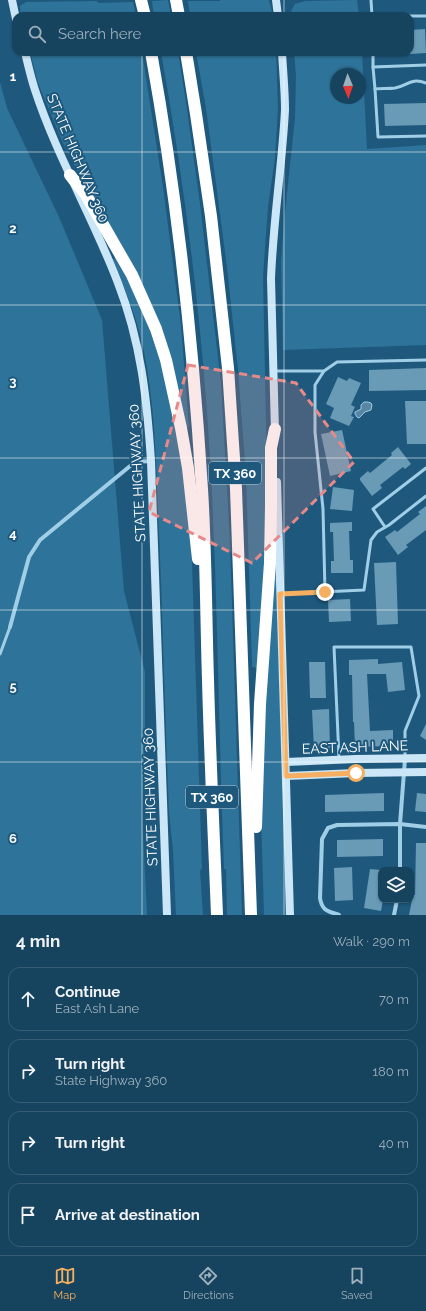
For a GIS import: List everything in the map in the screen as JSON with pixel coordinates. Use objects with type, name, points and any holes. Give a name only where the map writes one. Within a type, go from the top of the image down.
[{"type":"highway","points":[[141,0],[143,12]]},
{"type":"highway","points":[[176,0],[178,12]]},
{"type":"highway","name":"TX 360","points":[[152,56],[167,151],[184,274],[198,427],[206,580],[208,680],[217,915]]},
{"type":"highway","name":"TX 360","points":[[187,56],[198,121],[211,216],[229,382],[236,489],[251,915]]},
{"type":"highway","points":[[70,175],[86,195],[118,249],[156,329],[166,360],[181,428],[188,468],[197,557],[206,580]]},
{"type":"highway","points":[[251,898],[257,871],[257,768],[262,667],[270,563],[271,448],[275,429]]},
{"type":"main road","points":[[12,0],[15,12]]},
{"type":"main road","points":[[276,0],[278,12]]},
{"type":"main road","name":"STATE HIGHWAY 360","points":[[26,56],[34,90],[54,139],[118,282],[140,356],[146,393],[151,461],[167,915]]},
{"type":"main road","points":[[282,56],[285,110],[271,266],[290,915]]},
{"type":"main road","name":"EAST ASH LANE","points":[[286,762],[426,758]]},
{"type":"main road","name":"EAST ASH LANE","points":[[286,776],[426,772]]},
{"type":"street","points":[[10,627],[29,557],[40,540],[135,462],[151,461]]},
{"type":"street","points":[[400,867],[400,824],[404,758]]},
{"type":"street","points":[[339,915],[326,910],[321,905],[320,898],[322,838],[328,828],[337,825],[400,824],[426,827]]},
{"type":"street","points":[[394,915],[396,903]]},
{"type":"lane","points":[[371,0],[372,12]]},
{"type":"lane","points":[[414,16],[426,16]]},
{"type":"lane","points":[[373,56],[378,138],[426,136]]},
{"type":"lane","points":[[373,67],[426,65]]},
{"type":"lane","points":[[375,89],[395,88],[410,81],[422,81],[426,83]]},
{"type":"lane","points":[[325,592],[323,509],[315,432],[315,385],[324,371],[337,362],[426,360]]},
{"type":"lane","points":[[273,371],[324,371]]},
{"type":"lane","points":[[385,527],[373,509],[426,468]]},
{"type":"lane","points":[[280,594],[364,590],[371,540],[377,532],[426,496]]},
{"type":"lane","points":[[0,654],[10,627]]},
{"type":"lane","points":[[339,760],[334,647],[362,646],[411,647],[418,696],[405,730],[404,758]]},
{"type":"highlighted area","points":[[188,365],[296,383],[354,462],[252,563],[149,512]]},
{"type":"shaded area","points":[[168,0],[170,12],[153,12],[152,1]]},
{"type":"shaded area","points":[[269,0],[272,12],[189,12],[188,1]]},
{"type":"shaded area","points":[[357,0],[358,12],[291,12],[295,4],[305,1]]},
{"type":"shaded area","points":[[26,2],[133,2],[135,12],[21,12],[20,6]]},
{"type":"shaded area","points":[[31,56],[143,56],[163,187],[181,326],[189,427],[185,427],[168,351],[62,141],[38,83]]},
{"type":"shaded area","points":[[162,56],[179,56],[200,204],[221,383],[230,542],[242,915],[227,915],[226,869],[224,869],[222,822],[214,541],[209,439],[194,272]]},
{"type":"shaded area","points":[[197,56],[276,56],[278,107],[275,158],[268,207],[263,276],[268,523],[258,668],[252,667],[246,475],[238,370],[227,267],[206,108]]},
{"type":"shaded area","points":[[294,56],[362,56],[363,68],[330,68],[330,104],[365,104],[367,149],[426,145],[426,345],[283,350],[281,262],[295,118],[296,75]]},
{"type":"shaded area","points":[[0,82],[7,108],[59,217],[102,320],[124,591],[145,672],[145,735],[142,813],[147,915],[0,915]]},
{"type":"shaded area","points":[[115,258],[127,278],[129,278],[155,337],[175,416],[191,532],[202,869],[200,870],[203,915],[176,915],[173,851],[169,812],[159,531],[151,392],[140,336],[130,303],[113,259]]},
{"type":"shaded area","points":[[364,402],[371,403],[371,410],[365,412],[359,418],[355,412],[361,409],[361,405]]},
{"type":"shaded area","points":[[273,577],[276,577],[286,915],[264,915],[261,814],[264,714]]},
{"type":"building","points":[[425,29],[426,53],[414,54],[414,30]]},
{"type":"building","points":[[426,103],[426,125],[385,126],[384,104]]},
{"type":"building","points":[[426,368],[426,390],[369,391],[369,370]]},
{"type":"building","points":[[338,377],[347,381],[349,378],[361,383],[351,405],[355,407],[351,416],[354,417],[349,426],[330,418],[334,408],[326,404]]},
{"type":"building","points":[[405,401],[426,401],[426,444],[407,444]]},
{"type":"building","points":[[342,430],[351,471],[330,476],[321,434]]},
{"type":"building","points":[[398,447],[411,464],[405,469],[403,467],[380,485],[382,488],[372,496],[360,478],[368,471],[370,473],[392,455],[391,453]]},
{"type":"building","points":[[333,487],[354,490],[352,511],[330,509]]},
{"type":"building","points":[[426,506],[426,530],[406,545],[408,547],[398,555],[385,537],[395,530],[397,532],[420,514],[418,512]]},
{"type":"building","points":[[352,522],[352,531],[349,531],[350,560],[353,560],[353,573],[331,573],[331,561],[334,561],[333,532],[330,532],[330,523]]},
{"type":"building","points":[[396,562],[398,624],[377,625],[374,563]]},
{"type":"building","points":[[350,599],[351,621],[329,622],[328,600]]},
{"type":"building","points":[[378,659],[378,664],[402,662],[405,690],[388,692],[386,674],[367,674],[370,731],[393,730],[393,746],[355,747],[352,675],[349,675],[349,660]]},
{"type":"building","points":[[309,662],[325,662],[326,698],[310,698]]},
{"type":"building","points":[[329,709],[330,748],[314,749],[312,710]]},
{"type":"building","points":[[426,724],[426,740],[420,736]]},
{"type":"building","points":[[384,793],[384,811],[325,812],[325,795]]},
{"type":"building","points":[[417,793],[426,794],[426,812],[415,811]]},
{"type":"building","points":[[383,839],[383,856],[337,857],[337,840]]},
{"type":"building","points":[[416,843],[426,843],[426,915],[409,915],[411,903],[414,903]]},
{"type":"building","points":[[352,867],[353,900],[335,901],[334,868]]},
{"type":"building","points":[[370,869],[378,870],[378,903],[382,903],[381,911],[364,908]]},
{"type":"route","points":[[325,592],[280,594],[286,776],[356,773]]}]
